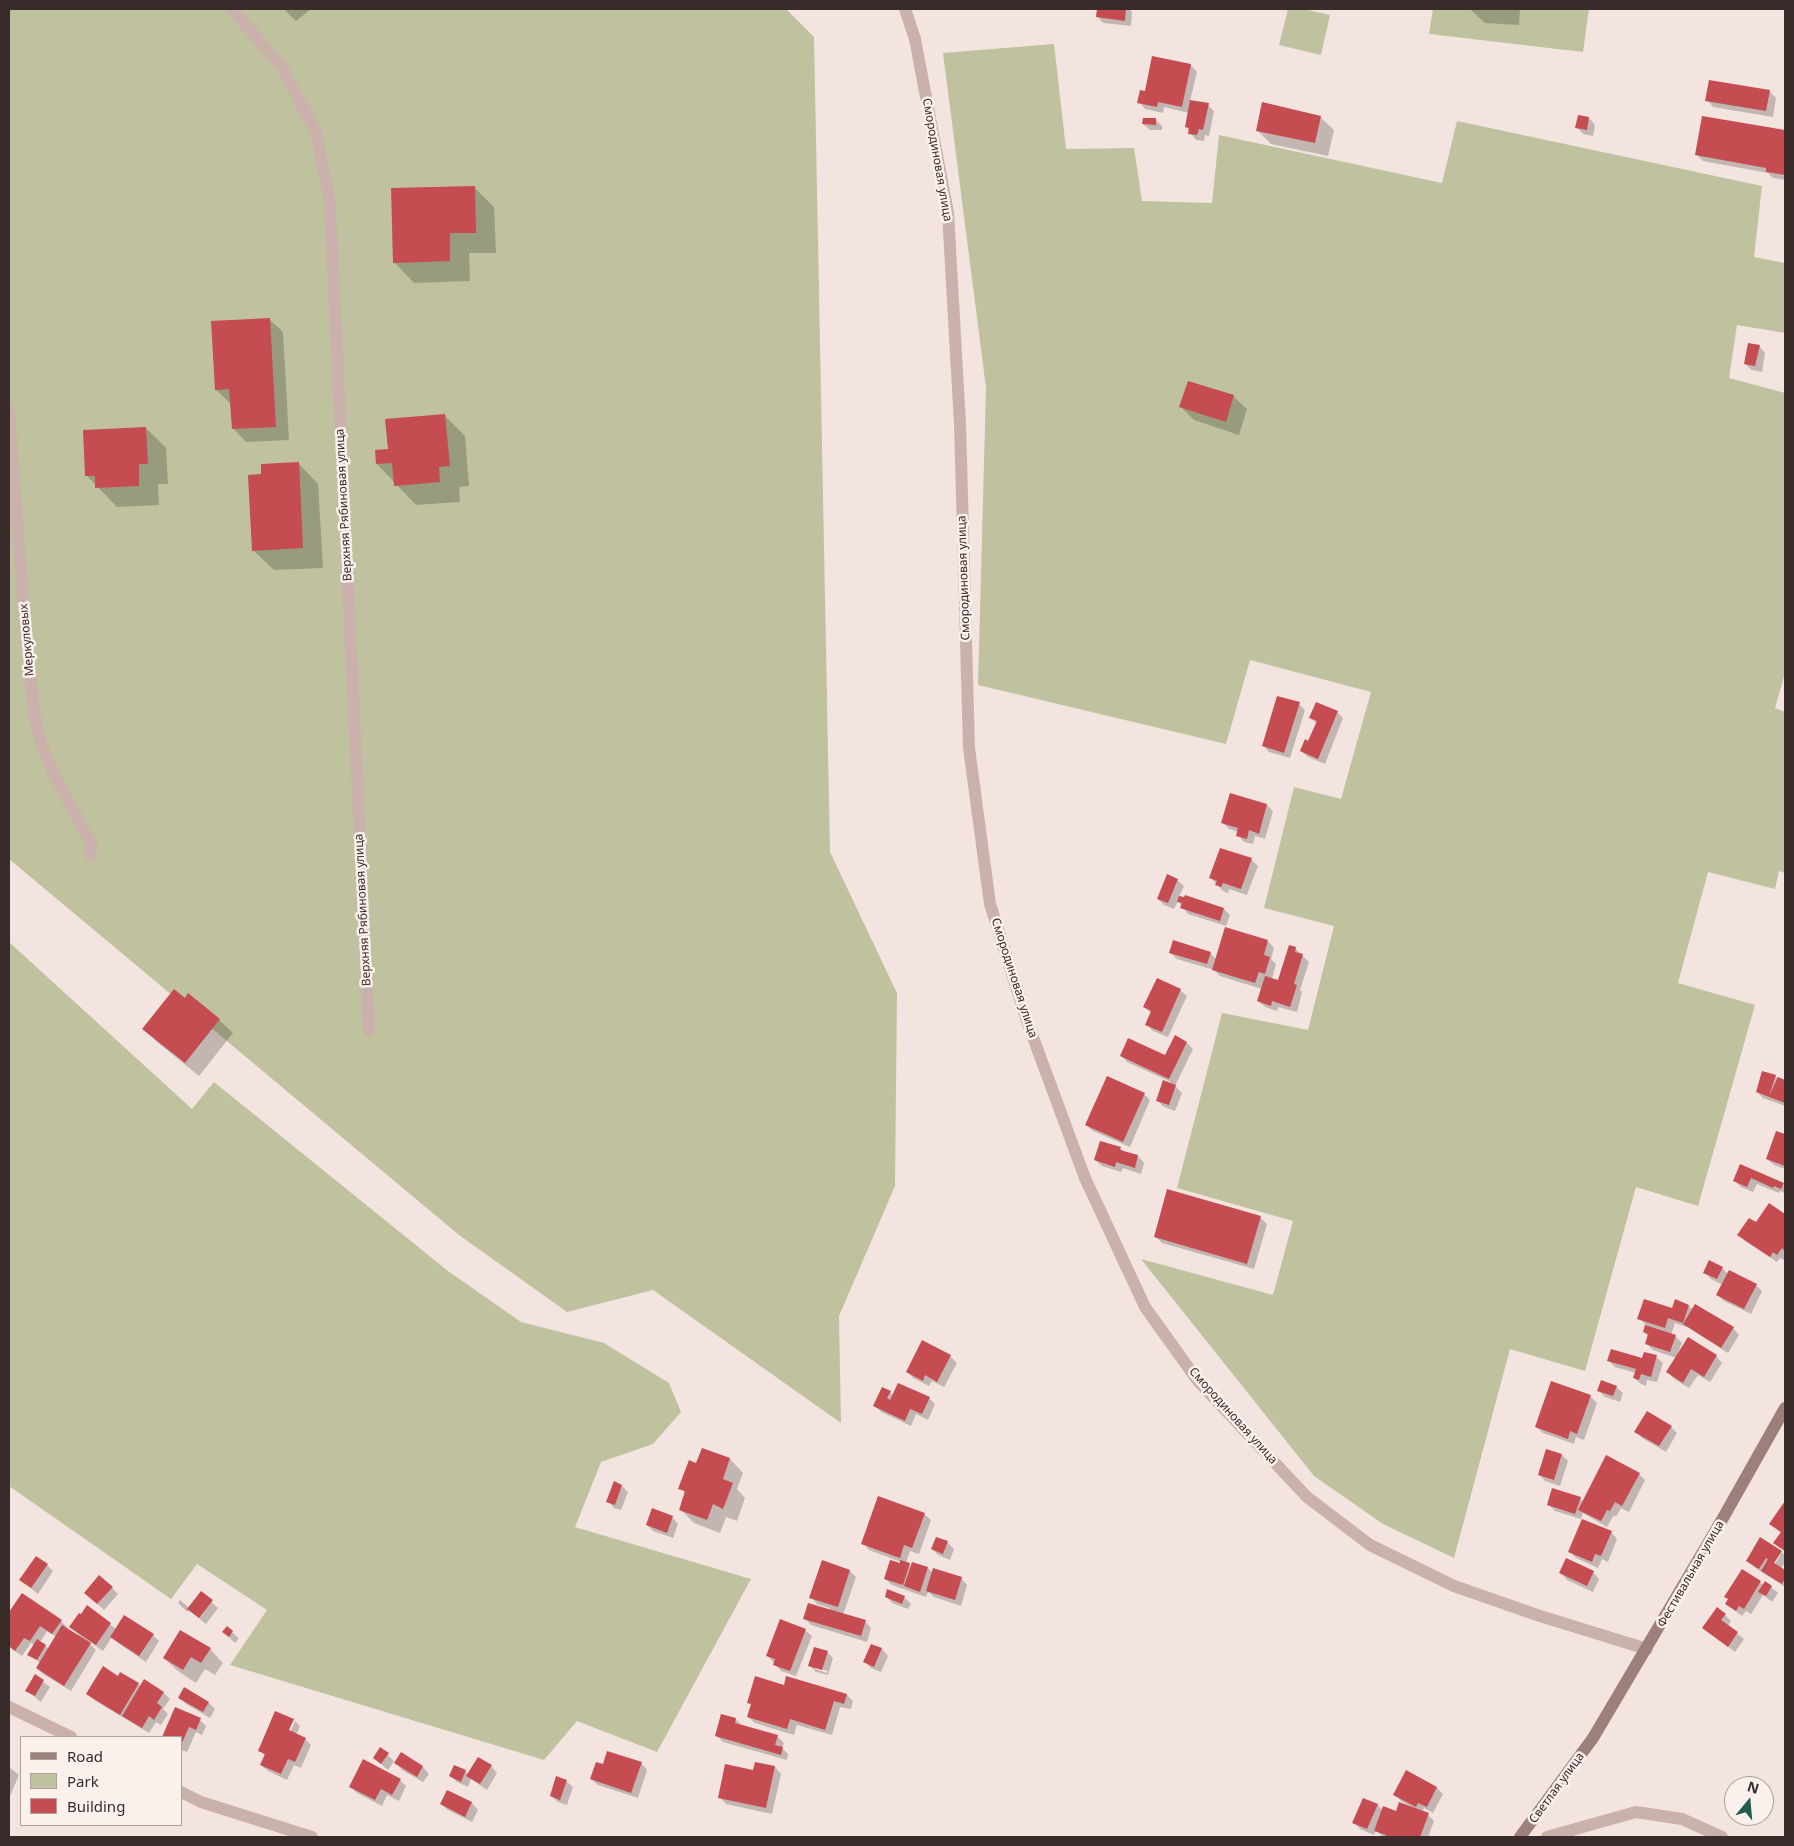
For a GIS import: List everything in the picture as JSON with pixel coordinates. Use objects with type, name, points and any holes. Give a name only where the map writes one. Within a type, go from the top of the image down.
[{"type":"street","name":"Верхняя Рябиновая улица","points":[[232,9],[281,66],[316,132],[330,203],[368,1030]]},
{"type":"street","name":"Смородиновая улица","points":[[905,9],[915,39],[948,213],[960,424],[969,748],[990,904],[1027,1021],[1085,1178],[1145,1307],[1198,1381],[1307,1497],[1370,1545],[1454,1586],[1540,1616],[1646,1649]]},
{"type":"street","name":"Меркуловых","points":[[9,412],[25,628],[34,712],[39,736],[55,777],[92,845],[90,855]]},
{"type":"street","name":"Фестивальная улица","points":[[1593,1738],[1723,1518],[1785,1408]]},
{"type":"street","points":[[9,1707],[69,1736]]},
{"type":"street","name":"Светлая улица","points":[[1520,1837],[1593,1738]]},
{"type":"street","points":[[182,1792],[201,1802],[312,1837]]},
{"type":"street","points":[[1548,1837],[1636,1812],[1682,1819],[1722,1837]]},
{"type":"green space","points":[[9,9],[786,9],[814,37],[830,852],[897,993],[895,1186],[839,1316],[841,1423],[653,1290],[567,1312],[459,1235],[9,859]]},
{"type":"green space","points":[[1288,9],[1304,9],[1330,15],[1321,55],[1279,45]]},
{"type":"green space","points":[[1433,9],[1589,9],[1583,52],[1429,34]]},
{"type":"green space","points":[[1054,44],[1066,149],[1134,148],[1142,201],[1212,203],[1219,135],[1442,183],[1457,121],[1762,186],[1754,257],[1785,263],[1785,333],[1737,325],[1729,378],[1785,393],[1785,673],[1775,708],[1785,712],[1785,873],[1779,871],[1775,889],[1708,872],[1678,983],[1755,1005],[1698,1206],[1636,1187],[1585,1371],[1510,1349],[1454,1558],[1383,1524],[1314,1476],[1141,1259],[1273,1295],[1293,1221],[1177,1188],[1222,1013],[1308,1030],[1334,926],[1264,908],[1294,787],[1341,799],[1371,692],[1250,660],[1226,744],[978,685],[986,388],[943,53]]},
{"type":"green space","points":[[9,942],[192,1109],[214,1082],[448,1271],[521,1322],[604,1343],[669,1383],[681,1412],[653,1444],[601,1462],[575,1527],[751,1579],[657,1752],[577,1721],[544,1760],[230,1665],[267,1610],[197,1564],[171,1599],[9,1486]]},
{"type":"building","points":[[1097,9],[1126,9],[1125,21],[1096,17]]},
{"type":"building","points":[[1152,56],[1191,64],[1182,107],[1158,102],[1157,107],[1137,103],[1140,90],[1145,91]]},
{"type":"building","points":[[1709,80],[1770,90],[1766,111],[1705,101]]},
{"type":"building","points":[[1190,100],[1209,103],[1203,130],[1199,129],[1197,135],[1188,134],[1189,128],[1185,127]]},
{"type":"building","points":[[1262,102],[1321,116],[1315,143],[1256,131]]},
{"type":"building","points":[[1578,115],[1589,117],[1587,130],[1575,128]]},
{"type":"building","points":[[1702,116],[1785,130],[1785,175],[1766,172],[1766,168],[1695,155]]},
{"type":"building","points":[[1143,118],[1156,118],[1156,125],[1142,124]]},
{"type":"building","points":[[475,186],[476,233],[450,233],[450,261],[393,263],[391,188]]},
{"type":"building","points":[[270,318],[276,427],[232,429],[229,389],[215,390],[211,321]]},
{"type":"building","points":[[1748,343],[1760,345],[1755,366],[1744,364]]},
{"type":"building","points":[[1188,381],[1234,395],[1226,422],[1179,407]]},
{"type":"building","points":[[445,414],[450,466],[439,467],[440,482],[394,486],[392,463],[376,464],[375,450],[388,449],[385,419]]},
{"type":"building","points":[[146,427],[148,464],[139,464],[139,486],[95,488],[95,476],[85,476],[83,430]]},
{"type":"building","points":[[299,462],[303,548],[252,551],[248,475],[261,474],[261,464]]},
{"type":"building","points":[[1277,696],[1300,702],[1284,753],[1262,746]]},
{"type":"building","points":[[1316,702],[1338,711],[1318,759],[1300,751],[1305,739],[1308,741],[1317,721],[1309,718]]},
{"type":"building","points":[[1230,793],[1267,804],[1259,834],[1249,830],[1247,839],[1236,836],[1238,828],[1221,823]]},
{"type":"building","points":[[1220,848],[1252,858],[1241,889],[1223,883],[1221,887],[1215,885],[1217,881],[1209,878]]},
{"type":"building","points":[[1167,874],[1178,879],[1168,903],[1157,899]]},
{"type":"building","points":[[1185,895],[1224,908],[1220,921],[1180,908],[1182,903],[1177,902],[1179,896],[1184,897]]},
{"type":"building","points":[[1225,927],[1268,940],[1264,955],[1270,957],[1265,974],[1259,972],[1255,983],[1212,970]]},
{"type":"building","points":[[1173,940],[1211,952],[1207,964],[1169,953]]},
{"type":"building","points":[[1289,945],[1296,947],[1295,952],[1303,954],[1294,984],[1297,985],[1290,1007],[1272,1001],[1271,1006],[1257,1001],[1265,976],[1278,980]]},
{"type":"building","points":[[1157,978],[1181,989],[1162,1032],[1145,1025],[1151,1011],[1143,1007]]},
{"type":"building","points":[[174,989],[185,998],[188,993],[220,1019],[185,1063],[142,1029]]},
{"type":"building","points":[[1175,1035],[1187,1042],[1169,1079],[1120,1056],[1128,1038],[1165,1055]]},
{"type":"building","points":[[1762,1071],[1776,1075],[1769,1096],[1778,1077],[1785,1080],[1785,1103],[1756,1092]]},
{"type":"building","points":[[1107,1076],[1145,1093],[1123,1142],[1085,1125]]},
{"type":"building","points":[[1163,1080],[1176,1085],[1169,1105],[1156,1101]]},
{"type":"building","points":[[1776,1131],[1785,1134],[1785,1166],[1766,1159]]},
{"type":"building","points":[[1100,1141],[1121,1147],[1120,1150],[1138,1155],[1135,1168],[1116,1162],[1115,1167],[1094,1160]]},
{"type":"building","points":[[1740,1164],[1784,1183],[1781,1189],[1774,1186],[1773,1188],[1751,1178],[1747,1187],[1733,1181]]},
{"type":"building","points":[[1167,1189],[1261,1216],[1247,1264],[1154,1237]]},
{"type":"building","points":[[1769,1203],[1785,1214],[1785,1251],[1782,1248],[1777,1255],[1773,1252],[1770,1257],[1737,1235],[1749,1218],[1756,1222]]},
{"type":"building","points":[[1709,1260],[1723,1267],[1717,1279],[1703,1273]]},
{"type":"building","points":[[1729,1270],[1757,1284],[1744,1309],[1716,1295]]},
{"type":"building","points":[[1644,1299],[1672,1308],[1675,1299],[1689,1305],[1683,1323],[1668,1318],[1665,1328],[1637,1319]]},
{"type":"building","points":[[1695,1304],[1734,1327],[1721,1348],[1683,1324]]},
{"type":"building","points":[[1645,1325],[1676,1335],[1670,1352],[1645,1344],[1648,1334],[1643,1332]]},
{"type":"building","points":[[1688,1337],[1717,1355],[1704,1377],[1691,1369],[1683,1383],[1666,1372]]},
{"type":"building","points":[[922,1340],[951,1355],[937,1382],[925,1375],[923,1381],[906,1372]]},
{"type":"building","points":[[1611,1349],[1642,1358],[1644,1352],[1657,1355],[1651,1377],[1641,1374],[1639,1380],[1633,1378],[1636,1369],[1607,1361]]},
{"type":"building","points":[[1601,1380],[1617,1386],[1613,1396],[1597,1391]]},
{"type":"building","points":[[1551,1381],[1591,1395],[1577,1434],[1570,1431],[1568,1439],[1535,1427]]},
{"type":"building","points":[[898,1383],[930,1397],[922,1414],[910,1409],[905,1421],[873,1406],[882,1387],[891,1391],[887,1398],[890,1400]]},
{"type":"building","points":[[1647,1411],[1672,1426],[1659,1446],[1634,1432]]},
{"type":"building","points":[[702,1448],[730,1458],[723,1479],[733,1483],[723,1509],[713,1504],[707,1520],[679,1510],[685,1491],[678,1489],[689,1460],[696,1463]]},
{"type":"building","points":[[1546,1449],[1562,1454],[1554,1480],[1538,1475]]},
{"type":"building","points":[[1606,1455],[1640,1473],[1622,1506],[1615,1502],[1610,1511],[1607,1510],[1601,1521],[1578,1510]]},
{"type":"building","points":[[614,1481],[622,1485],[615,1505],[606,1502]]},
{"type":"building","points":[[1552,1488],[1581,1497],[1575,1514],[1547,1505]]},
{"type":"building","points":[[878,1496],[925,1513],[912,1548],[904,1545],[900,1558],[861,1544]]},
{"type":"building","points":[[1785,1501],[1785,1551],[1773,1543],[1781,1532],[1769,1524]]},
{"type":"building","points":[[652,1508],[673,1516],[667,1533],[646,1525]]},
{"type":"building","points":[[1582,1519],[1612,1531],[1601,1556],[1595,1554],[1592,1562],[1568,1552]]},
{"type":"building","points":[[936,1537],[948,1541],[943,1554],[931,1549]]},
{"type":"building","points":[[1760,1537],[1782,1551],[1774,1563],[1785,1570],[1785,1578],[1782,1584],[1761,1571],[1768,1559],[1766,1558],[1759,1569],[1746,1561]]},
{"type":"building","points":[[36,1556],[48,1564],[31,1588],[19,1580]]},
{"type":"building","points":[[1566,1558],[1594,1571],[1587,1586],[1559,1573]]},
{"type":"building","points":[[822,1560],[850,1570],[838,1607],[809,1598]]},
{"type":"building","points":[[890,1560],[910,1563],[903,1585],[884,1579]]},
{"type":"building","points":[[912,1562],[928,1567],[920,1592],[904,1586]]},
{"type":"building","points":[[933,1568],[962,1577],[955,1600],[926,1591]]},
{"type":"building","points":[[1742,1569],[1761,1581],[1744,1609],[1739,1606],[1736,1611],[1725,1604],[1728,1599],[1724,1597]]},
{"type":"building","points":[[99,1575],[113,1587],[97,1604],[84,1593]]},
{"type":"building","points":[[1765,1581],[1772,1586],[1766,1596],[1758,1592]]},
{"type":"building","points":[[887,1589],[905,1596],[902,1604],[885,1597]]},
{"type":"building","points":[[201,1591],[213,1600],[199,1618],[187,1609]]},
{"type":"building","points":[[22,1593],[62,1620],[52,1634],[40,1626],[30,1641],[24,1638],[15,1651],[9,1646],[9,1612]]},
{"type":"building","points":[[808,1603],[866,1620],[861,1636],[803,1619]]},
{"type":"building","points":[[87,1605],[111,1623],[96,1645],[69,1627]]},
{"type":"building","points":[[1717,1607],[1726,1614],[1721,1620],[1738,1632],[1728,1647],[1702,1628]]},
{"type":"building","points":[[124,1615],[154,1634],[139,1656],[110,1637]]},
{"type":"building","points":[[780,1619],[806,1629],[790,1671],[773,1665],[775,1659],[766,1656]]},
{"type":"building","points":[[62,1625],[91,1643],[64,1686],[36,1668]]},
{"type":"building","points":[[227,1626],[233,1631],[229,1637],[222,1632]]},
{"type":"building","points":[[180,1630],[211,1648],[201,1663],[191,1657],[183,1670],[163,1658]]},
{"type":"building","points":[[37,1639],[46,1645],[37,1660],[27,1655]]},
{"type":"building","points":[[871,1644],[882,1648],[874,1667],[863,1662]]},
{"type":"building","points":[[814,1647],[828,1651],[822,1670],[808,1666]]},
{"type":"building","points":[[103,1666],[118,1676],[120,1672],[139,1683],[120,1715],[86,1694]]},
{"type":"building","points":[[35,1674],[44,1680],[35,1696],[25,1691]]},
{"type":"building","points":[[755,1676],[784,1685],[786,1676],[847,1694],[844,1704],[834,1701],[825,1730],[790,1719],[787,1729],[747,1717],[751,1704],[747,1703]]},
{"type":"building","points":[[144,1679],[164,1692],[157,1703],[162,1707],[154,1720],[149,1716],[142,1728],[122,1716]]},
{"type":"building","points":[[184,1687],[209,1702],[203,1712],[178,1698]]},
{"type":"building","points":[[175,1707],[201,1718],[196,1730],[189,1727],[182,1743],[182,1736],[162,1736]]},
{"type":"building","points":[[275,1711],[294,1719],[289,1730],[306,1738],[295,1762],[288,1759],[281,1774],[260,1765],[265,1754],[258,1751]]},
{"type":"building","points":[[721,1714],[736,1718],[735,1723],[778,1735],[775,1745],[783,1747],[781,1755],[715,1736]]},
{"type":"building","points":[[380,1747],[389,1753],[381,1764],[373,1758]]},
{"type":"building","points":[[607,1751],[642,1762],[631,1793],[590,1779],[596,1762],[603,1764]]},
{"type":"building","points":[[401,1752],[423,1766],[417,1777],[394,1763]]},
{"type":"building","points":[[478,1757],[492,1765],[480,1784],[466,1776]]},
{"type":"building","points":[[363,1759],[401,1779],[392,1795],[381,1789],[375,1800],[349,1787]]},
{"type":"building","points":[[755,1762],[775,1766],[766,1808],[718,1798],[725,1764],[753,1770]]},
{"type":"building","points":[[454,1765],[466,1770],[461,1782],[449,1776]]},
{"type":"building","points":[[1406,1770],[1437,1787],[1427,1807],[1418,1803],[1416,1807],[1393,1795]]},
{"type":"building","points":[[556,1776],[567,1780],[560,1800],[550,1796]]},
{"type":"building","points":[[447,1790],[472,1802],[465,1817],[440,1804]]},
{"type":"building","points":[[1363,1798],[1378,1804],[1367,1829],[1352,1823]]},
{"type":"building","points":[[1399,1802],[1429,1813],[1420,1837],[1385,1837],[1386,1835],[1374,1831],[1383,1806],[1396,1811]]}]
